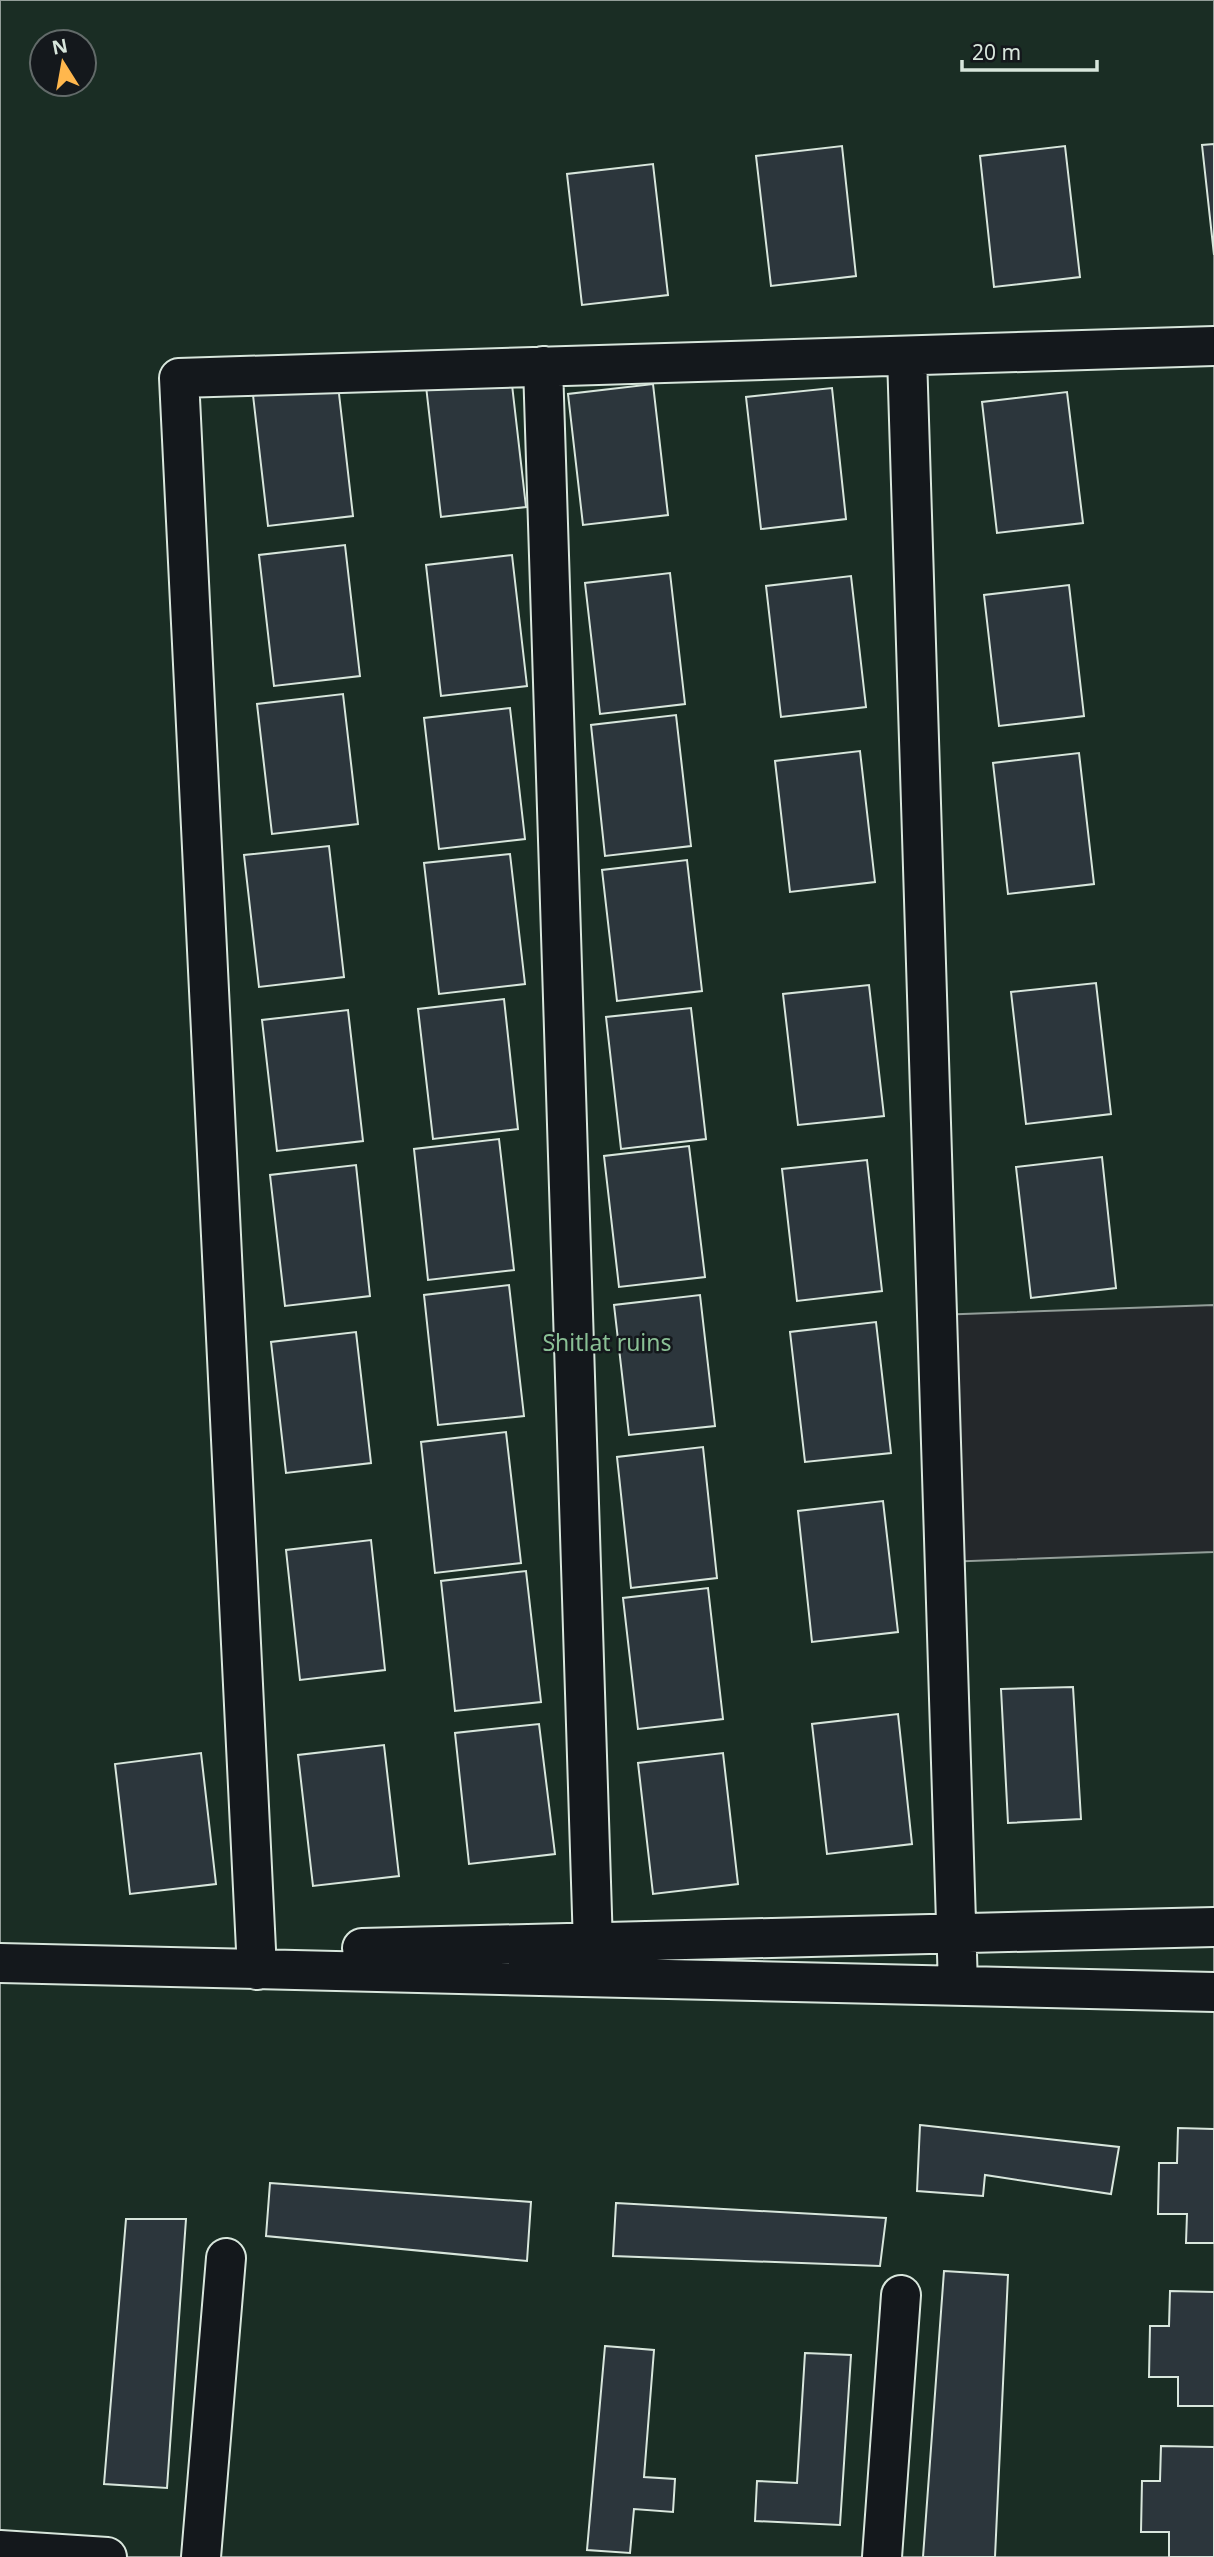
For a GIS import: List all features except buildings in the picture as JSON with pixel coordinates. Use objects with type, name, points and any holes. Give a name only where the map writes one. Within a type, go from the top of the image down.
[{"type":"street","points":[[256,1960],[178,378],[1214,346]]},
{"type":"street","points":[[907,356],[958,1986]]},
{"type":"street","points":[[543,366],[593,1960]]},
{"type":"street","points":[[593,1960],[956,1934],[1214,1927]]},
{"type":"street","points":[[0,1956],[256,1960]]},
{"type":"street","points":[[0,1963],[593,1960],[958,1986],[1214,1992]]},
{"type":"street","points":[[201,2557],[226,2258]]},
{"type":"street","points":[[882,2557],[901,2295]]},
{"type":"street","points":[[0,2550],[107,2557]]},
{"type":"green space","name":"Shitlat ruins","points":[[0,0],[1214,0],[1214,2557],[0,2557]]},
{"type":"shaded area","points":[[1214,1305],[1214,1552],[944,1562],[936,1315]]}]
